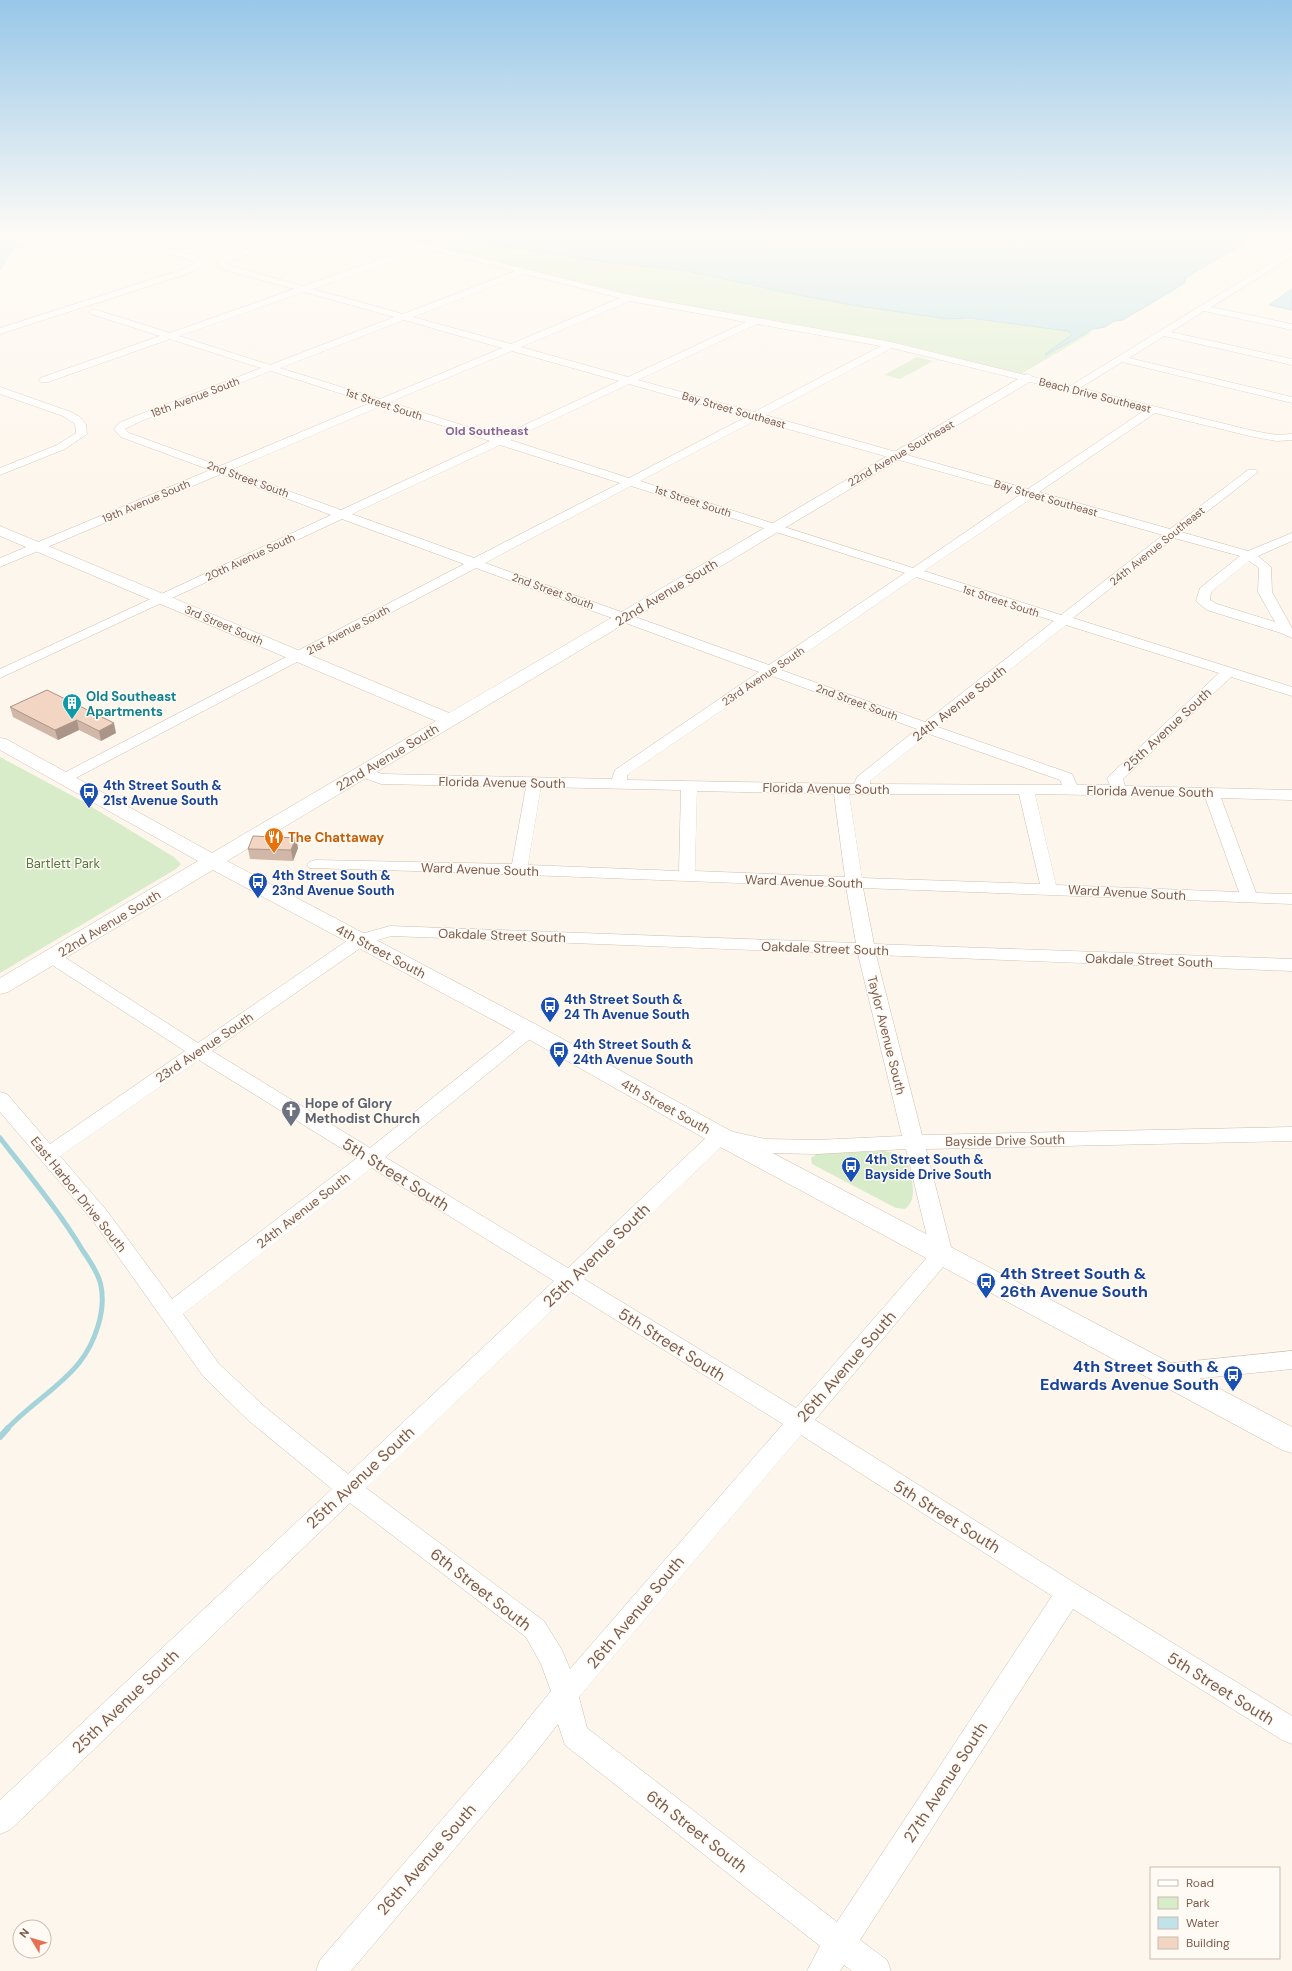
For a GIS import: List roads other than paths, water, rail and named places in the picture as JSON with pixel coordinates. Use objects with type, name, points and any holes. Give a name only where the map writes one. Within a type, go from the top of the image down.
[{"type":"street","points":[[0,331],[19,325]]},
{"type":"street","name":"1st Street South","points":[[135,325],[1292,692]]},
{"type":"street","points":[[44,380],[201,325]]},
{"type":"street","name":"18th Avenue South","points":[[119,429],[123,425],[137,419],[383,325]]},
{"type":"street","name":"Bay Street Southeast","points":[[432,325],[1173,534],[1249,554]]},
{"type":"street","name":"19th Avenue South","points":[[0,563],[565,325]]},
{"type":"street","name":"20th Avenue South","points":[[0,674],[747,325]]},
{"type":"street","name":"Beach Drive Southeast","points":[[778,325],[891,345],[1073,388],[1154,410],[1254,434],[1277,438],[1292,437]]},
{"type":"street","points":[[1073,388],[1176,325]]},
{"type":"street","points":[[1163,333],[1292,362]]},
{"type":"street","name":"21st Avenue South","points":[[65,778],[891,345]]},
{"type":"street","points":[[1121,359],[1292,400]]},
{"type":"street","name":"22nd Avenue Southeast","points":[[775,527],[1027,378]]},
{"type":"street","points":[[0,472],[61,448],[81,434],[82,425],[77,419],[3,393]]},
{"type":"street","name":"23rd Avenue South","points":[[619,784],[620,772],[1154,410]]},
{"type":"street","name":"2nd Street South","points":[[119,429],[125,435],[222,469],[475,563],[1067,778],[1071,789]]},
{"type":"street","name":"24th Avenue Southeast","points":[[1063,620],[1173,534],[1216,498],[1252,472]]},
{"type":"street","name":"22nd Avenue South","points":[[0,987],[775,527]]},
{"type":"street","name":"3rd Street South","points":[[0,531],[449,720]]},
{"type":"street","points":[[1289,632],[1212,607],[1203,601],[1205,591],[1249,554],[1292,537]]},
{"type":"street","points":[[1249,554],[1265,567],[1265,592],[1289,632]]},
{"type":"street","name":"24th Avenue South","points":[[862,789],[862,780],[1063,620]]},
{"type":"street","name":"25th Avenue South","points":[[1119,790],[1115,778],[1229,672]]},
{"type":"street","name":"4th Street South","points":[[0,743],[212,861],[529,1030],[720,1136],[1292,1441]]},
{"type":"street","name":"Florida Avenue South","points":[[361,772],[381,779],[534,783],[841,789],[1071,789],[1292,795]]},
{"type":"street","points":[[519,870],[534,783]]},
{"type":"street","points":[[687,877],[690,785]]},
{"type":"street","name":"Taylor Avenue South","points":[[841,789],[854,883],[866,949],[942,1255]]},
{"type":"street","points":[[1026,789],[1049,889]]},
{"type":"street","points":[[1211,792],[1250,898]]},
{"type":"street","name":"Ward Avenue South","points":[[315,865],[449,867],[1292,899]]},
{"type":"street","name":"Oakdale Street South","points":[[360,940],[390,931],[1292,965]]},
{"type":"street","name":"23rd Avenue South","points":[[48,1154],[360,940]]},
{"type":"street","name":"5th Street South","points":[[52,957],[198,1051],[798,1422],[1292,1732]]},
{"type":"street","name":"24th Avenue South","points":[[170,1312],[371,1158],[529,1030]]},
{"type":"street","name":"East Harbor Drive South","points":[[0,1098],[100,1216],[170,1312]]},
{"type":"street","name":"Bayside Drive South","points":[[720,1136],[772,1146],[817,1148],[914,1142],[1292,1134]]},
{"type":"street","name":"25th Avenue South","points":[[0,1820],[348,1488],[570,1281],[720,1136]]},
{"type":"street","name":"26th Avenue South","points":[[331,1971],[523,1747],[565,1694],[942,1255]]},
{"type":"street","name":"6th Street South","points":[[170,1312],[211,1370],[257,1414],[348,1488],[535,1629],[553,1659],[565,1694],[576,1736],[876,1971]]},
{"type":"street","points":[[1164,1372],[1292,1360]]},
{"type":"street","name":"27th Avenue South","points":[[822,1971],[1069,1593]]},
{"type":"water","points":[[1022,325],[1108,325],[1093,329],[1046,355],[1045,354],[1072,335],[1068,331]]},
{"type":"waterway","points":[[0,1138],[74,1236],[96,1272],[100,1281],[102,1296],[102,1306],[98,1326],[85,1355],[71,1372],[8,1428]]},
{"type":"waterway","points":[[0,1437],[8,1428]]},
{"type":"place","name":"Old Southeast Apartments","points":[[72,720]]},
{"type":"place","name":"4th Street South & 21st Avenue South","points":[[89,809]]},
{"type":"place","name":"The Chattaway","points":[[274,854]]},
{"type":"place","name":"4th Street South & 23nd Avenue South","points":[[258,899]]},
{"type":"place","name":"4th Street South & 24 Th Avenue South","points":[[550,1023]]},
{"type":"place","name":"4th Street South & 24th Avenue South","points":[[559,1068]]},
{"type":"place","name":"Hope of Glory Methodist Church","points":[[291,1127]]},
{"type":"place","name":"4th Street South & Bayside Drive South","points":[[851,1183]]},
{"type":"place","name":"4th Street South & 26th Avenue South","points":[[986,1299]]},
{"type":"place","name":"4th Street South & Edwards Avenue South","points":[[1233,1392]]},
{"type":"district","name":"Old Southeast","points":[[487,431]]},
{"type":"park label","name":"Bartlett Park","points":[[63,863]]}]
